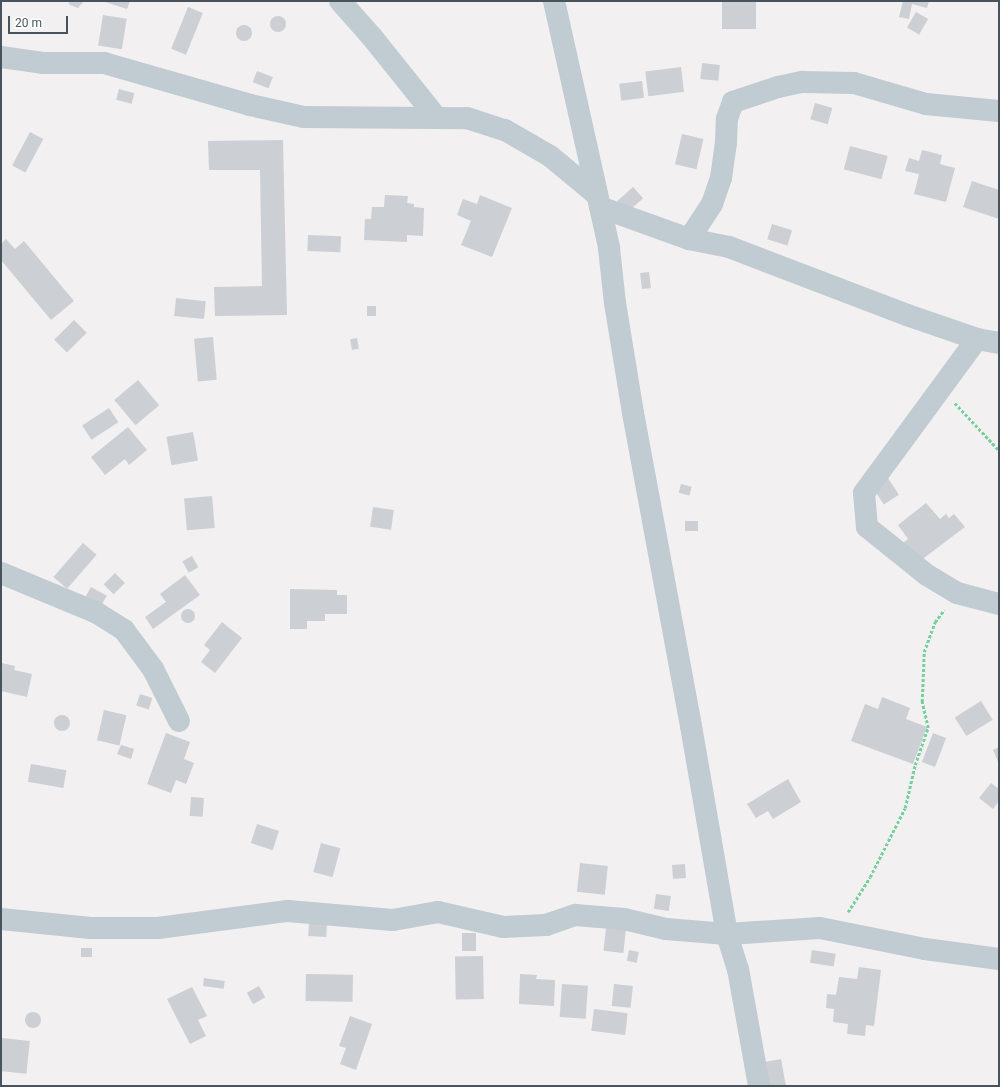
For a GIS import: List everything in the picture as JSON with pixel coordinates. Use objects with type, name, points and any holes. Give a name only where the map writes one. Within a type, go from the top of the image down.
[{"type":"street","points":[[340,1],[436,117]]},
{"type":"street","points":[[554,1],[609,248],[615,303],[633,413],[692,726],[727,934],[738,969],[759,1086]]},
{"type":"street","points":[[1,57],[43,63],[104,64],[250,105],[304,117],[468,118],[505,130],[550,156],[598,200],[689,238],[729,248],[907,315],[978,339],[999,343]]},
{"type":"street","points":[[689,238],[712,204],[721,178],[726,143],[726,119],[733,102],[778,87],[802,82],[854,83],[926,104],[999,111]]},
{"type":"street","points":[[978,339],[864,493],[867,527],[927,575],[957,593],[999,604]]},
{"type":"street","points":[[1,573],[97,614],[124,630],[153,669],[179,721]]},
{"type":"street","points":[[1,919],[91,928],[158,928],[288,911],[393,920],[438,912],[503,927],[546,925],[575,915],[624,919],[666,928],[727,934],[820,928],[925,949],[999,959]]},
{"type":"path","points":[[943,387],[949,396],[999,450]]},
{"type":"path","points":[[836,932],[870,877],[905,808],[915,764],[928,728],[922,702],[924,652],[935,622],[957,593]]},
{"type":"building","points":[[68,1],[84,1],[78,8],[70,5]]},
{"type":"building","points":[[102,1],[130,1],[127,9]]},
{"type":"building","points":[[722,1],[756,1],[756,29],[722,29]]},
{"type":"building","points":[[903,1],[929,1],[927,8],[912,4],[909,19],[899,17]]},
{"type":"building","points":[[188,7],[203,13],[186,55],[171,49]]},
{"type":"building","points":[[916,12],[928,19],[919,35],[907,28]]},
{"type":"building","points":[[103,15],[127,19],[122,49],[98,46]]},
{"type":"building","points":[[275,16],[281,16],[286,21],[284,30],[281,32],[275,32],[270,27],[270,21]]},
{"type":"building","points":[[241,25],[247,25],[252,30],[250,39],[247,41],[241,41],[236,36],[236,30]]},
{"type":"building","points":[[702,63],[720,65],[718,81],[700,79]]},
{"type":"building","points":[[681,67],[684,92],[648,96],[645,71]]},
{"type":"building","points":[[257,71],[273,77],[269,88],[253,82]]},
{"type":"building","points":[[642,81],[644,98],[621,101],[619,84]]},
{"type":"building","points":[[119,89],[134,93],[132,104],[116,100]]},
{"type":"building","points":[[815,103],[832,108],[828,124],[810,119]]},
{"type":"building","points":[[30,132],[43,139],[25,173],[12,166]]},
{"type":"building","points":[[682,134],[703,139],[696,169],[675,164]]},
{"type":"building","points":[[283,140],[287,315],[215,316],[214,287],[262,286],[260,170],[209,170],[208,141]]},
{"type":"building","points":[[850,146],[888,156],[881,179],[844,169]]},
{"type":"building","points":[[922,150],[942,155],[940,164],[955,168],[946,202],[914,194],[919,174],[905,171],[909,158],[919,161]]},
{"type":"building","points":[[972,181],[999,190],[999,219],[963,207]]},
{"type":"building","points":[[633,187],[643,198],[627,212],[617,201]]},
{"type":"building","points":[[385,195],[408,196],[407,203],[414,204],[414,207],[424,208],[423,236],[407,235],[407,242],[364,240],[365,219],[371,219],[372,207],[384,207]]},
{"type":"building","points":[[480,195],[512,208],[492,257],[461,245],[471,221],[457,215],[463,199],[477,204]]},
{"type":"building","points":[[772,224],[792,230],[787,245],[767,239]]},
{"type":"building","points":[[308,235],[341,236],[340,252],[307,251]]},
{"type":"building","points":[[6,239],[15,249],[24,241],[74,301],[51,320],[1,260],[1,244]]},
{"type":"building","points":[[649,272],[651,288],[642,289],[640,273]]},
{"type":"building","points":[[176,298],[206,301],[204,319],[174,316]]},
{"type":"building","points":[[367,306],[376,306],[376,316],[367,316]]},
{"type":"building","points":[[74,320],[87,333],[67,353],[54,340]]},
{"type":"building","points":[[213,337],[217,380],[198,381],[194,339]]},
{"type":"building","points":[[357,338],[359,349],[352,350],[350,339]]},
{"type":"building","points":[[138,380],[159,405],[135,425],[114,400]]},
{"type":"building","points":[[109,408],[118,422],[91,440],[82,425]]},
{"type":"building","points":[[128,427],[147,450],[129,465],[125,459],[105,475],[91,457]]},
{"type":"building","points":[[193,432],[198,461],[171,465],[166,437]]},
{"type":"building","points":[[888,478],[899,495],[884,505],[873,488]]},
{"type":"building","points":[[681,484],[692,487],[689,496],[679,493]]},
{"type":"building","points":[[212,496],[215,528],[187,530],[184,498]]},
{"type":"building","points":[[926,503],[940,519],[946,514],[949,518],[954,514],[965,527],[916,564],[900,545],[908,539],[898,525]]},
{"type":"building","points":[[373,507],[394,510],[391,530],[370,527]]},
{"type":"building","points":[[685,521],[698,521],[698,531],[685,531]]},
{"type":"building","points":[[83,543],[97,555],[67,589],[53,577]]},
{"type":"building","points":[[192,556],[198,567],[189,573],[182,561]]},
{"type":"building","points":[[115,573],[125,583],[114,594],[104,584]]},
{"type":"building","points":[[185,575],[200,595],[153,629],[145,617],[166,602],[160,594]]},
{"type":"building","points":[[91,587],[107,596],[100,607],[85,598]]},
{"type":"building","points":[[290,589],[337,590],[337,595],[347,595],[347,614],[325,614],[325,621],[307,621],[307,629],[290,629]]},
{"type":"building","points":[[185,609],[191,609],[195,613],[195,619],[191,623],[185,623],[181,619],[181,613]]},
{"type":"building","points":[[222,622],[242,638],[215,673],[201,662],[210,650],[204,645]]},
{"type":"building","points":[[2,663],[15,666],[14,670],[32,674],[27,697],[1,691]]},
{"type":"building","points":[[140,694],[152,698],[149,709],[136,705]]},
{"type":"building","points":[[882,697],[910,708],[906,719],[927,727],[913,764],[851,741],[865,704],[878,709]]},
{"type":"building","points":[[981,701],[993,720],[966,736],[955,717]]},
{"type":"building","points":[[104,710],[126,715],[119,745],[97,740]]},
{"type":"building","points":[[62,715],[69,720],[70,723],[65,730],[62,731],[55,726],[54,723],[59,716]]},
{"type":"building","points":[[166,733],[190,742],[184,759],[194,763],[186,784],[176,780],[171,793],[147,784]]},
{"type":"building","points":[[933,733],[946,738],[935,767],[922,762]]},
{"type":"building","points":[[121,745],[134,749],[131,759],[117,754]]},
{"type":"building","points":[[999,747],[999,764],[993,750]]},
{"type":"building","points":[[31,764],[66,770],[63,788],[28,782]]},
{"type":"building","points":[[788,779],[801,802],[773,819],[768,811],[756,818],[747,804]]},
{"type":"building","points":[[991,783],[999,789],[999,801],[993,809],[979,798]]},
{"type":"building","points":[[191,797],[204,798],[203,817],[190,816]]},
{"type":"building","points":[[257,824],[279,831],[273,850],[251,843]]},
{"type":"building","points":[[321,843],[340,848],[333,877],[313,872]]},
{"type":"building","points":[[580,863],[608,866],[605,895],[577,892]]},
{"type":"building","points":[[685,864],[686,878],[673,879],[672,865]]},
{"type":"building","points":[[656,894],[671,896],[669,911],[654,909]]},
{"type":"building","points":[[309,923],[327,924],[326,937],[308,936]]},
{"type":"building","points":[[606,927],[626,929],[623,953],[603,951]]},
{"type":"building","points":[[462,933],[476,933],[476,951],[462,951]]},
{"type":"building","points":[[81,948],[92,948],[92,957],[81,957]]},
{"type":"building","points":[[629,950],[639,952],[637,963],[627,961]]},
{"type":"building","points":[[812,950],[836,954],[834,967],[810,963]]},
{"type":"building","points":[[455,956],[483,956],[484,999],[456,999]]},
{"type":"building","points":[[859,967],[881,970],[874,1026],[866,1025],[865,1036],[847,1034],[848,1024],[833,1022],[834,1009],[826,1008],[827,994],[836,995],[839,977],[857,979]]},
{"type":"building","points":[[306,974],[353,975],[353,1002],[306,1001]]},
{"type":"building","points":[[520,974],[537,975],[536,979],[555,980],[554,1006],[519,1004]]},
{"type":"building","points":[[204,978],[225,981],[224,989],[203,986]]},
{"type":"building","points":[[562,984],[588,986],[586,1019],[560,1017]]},
{"type":"building","points":[[614,984],[633,986],[631,1008],[612,1006]]},
{"type":"building","points":[[259,986],[265,997],[253,1004],[247,993]]},
{"type":"building","points":[[192,987],[207,1016],[198,1020],[206,1036],[190,1044],[167,999]]},
{"type":"building","points":[[594,1009],[628,1013],[625,1035],[591,1031]]},
{"type":"building","points":[[33,1012],[39,1014],[41,1020],[39,1026],[33,1028],[27,1026],[25,1020],[27,1014]]},
{"type":"building","points":[[350,1016],[372,1024],[356,1070],[340,1064],[346,1048],[339,1046]]},
{"type":"building","points":[[2,1038],[30,1041],[26,1074],[1,1071]]},
{"type":"building","points":[[781,1059],[786,1086],[763,1086],[760,1063]]}]
